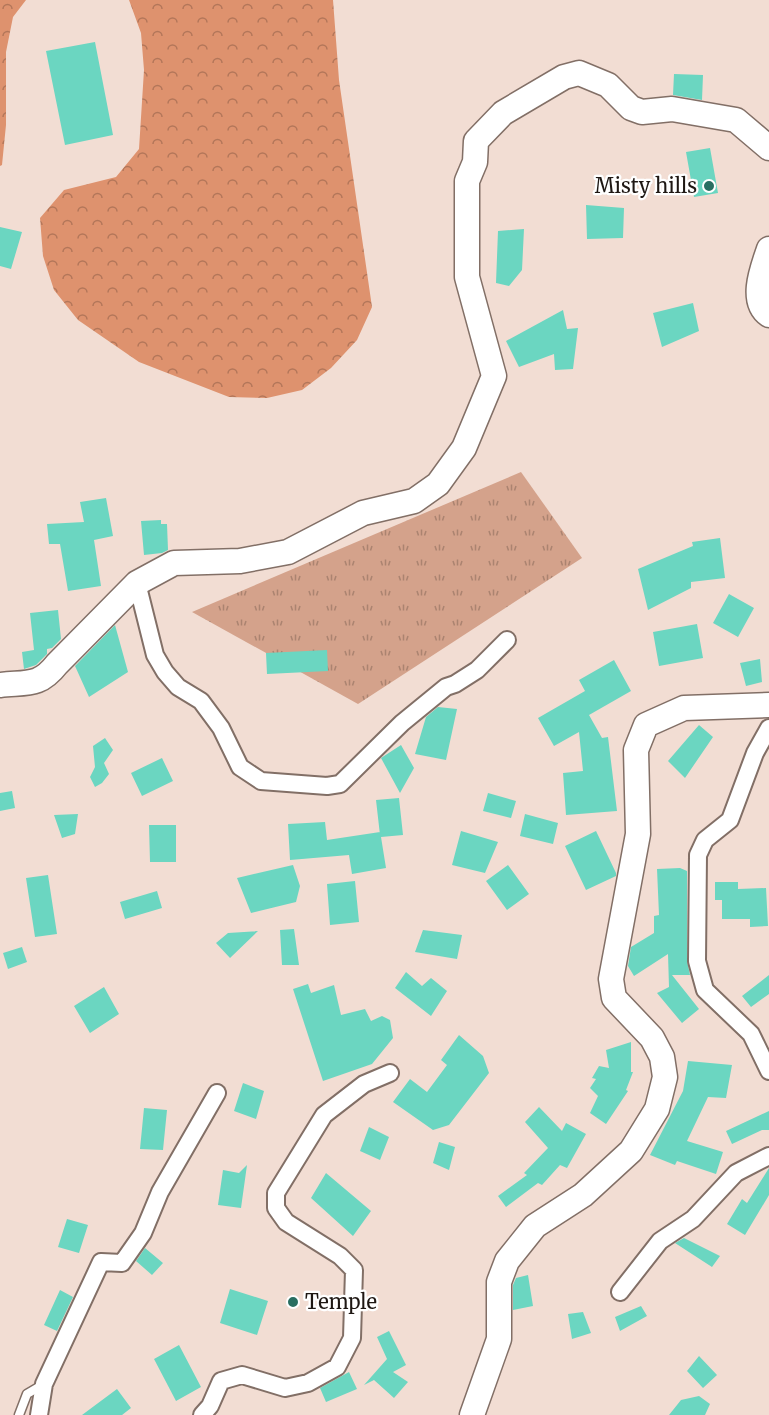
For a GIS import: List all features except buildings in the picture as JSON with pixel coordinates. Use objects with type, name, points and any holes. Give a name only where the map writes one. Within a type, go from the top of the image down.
[{"type":"street","points":[[0,685],[34,682],[47,677],[137,583],[174,563],[240,561],[288,552],[363,513],[414,501],[438,484],[464,448],[494,376],[467,277],[467,181],[475,162],[476,141],[503,113],[564,77],[579,73],[608,85],[631,108],[642,112],[672,110],[736,120],[769,148]]},
{"type":"street","points":[[769,249],[761,273],[758,295],[764,311],[769,315]]},
{"type":"street","points":[[137,583],[155,655],[165,672],[178,687],[201,701],[221,728],[240,767],[261,781],[327,786],[340,784],[402,723],[446,687],[477,670],[507,640]]},
{"type":"street","points":[[474,1413],[499,1339],[499,1282],[507,1261],[535,1226],[583,1195],[631,1151],[657,1109],[664,1077],[662,1057],[652,1038],[614,998],[611,979],[638,834],[636,750],[646,725],[684,708],[769,705]]},
{"type":"street","points":[[769,728],[754,753],[730,820],[705,840],[698,855],[697,961],[705,990],[751,1034],[769,1071]]},
{"type":"street","points":[[202,1415],[210,1406],[220,1381],[242,1376],[285,1388],[308,1383],[337,1367],[352,1338],[354,1270],[340,1256],[286,1222],[276,1208],[276,1193],[324,1115],[364,1084],[390,1073]]},
{"type":"street","points":[[39,1415],[44,1384],[101,1262],[122,1263],[133,1248],[143,1233],[160,1191],[217,1093]]},
{"type":"street","points":[[620,1292],[660,1241],[693,1219],[736,1173],[769,1156]]},
{"type":"lane","points":[[19,1415],[27,1394],[44,1384]]},
{"type":"green space","points":[[0,0],[26,0],[13,17],[6,52],[6,125],[2,165],[0,166]]},
{"type":"green space","points":[[129,0],[333,0],[339,80],[372,307],[357,340],[331,368],[302,390],[267,398],[229,397],[139,362],[78,320],[54,290],[43,256],[40,218],[64,190],[116,177],[139,149],[144,70],[141,33]]},
{"type":"green space","points":[[521,472],[582,558],[358,704],[192,612]]},
{"type":"place","name":"Misty hills","points":[[709,186]]},
{"type":"place","name":"Temple","points":[[293,1302]]}]
